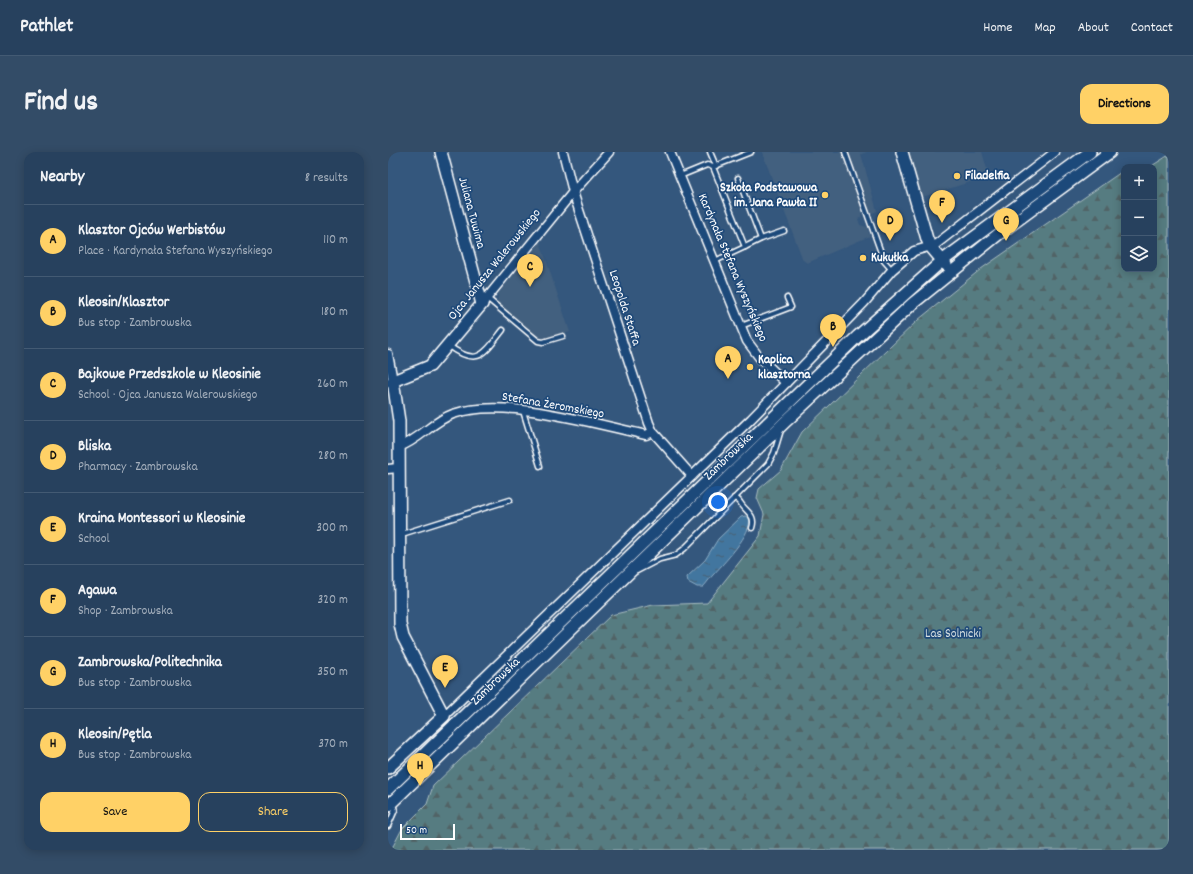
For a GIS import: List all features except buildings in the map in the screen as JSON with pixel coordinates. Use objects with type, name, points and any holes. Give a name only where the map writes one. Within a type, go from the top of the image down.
[{"type":"main road","name":"Juliana Tuwima","points":[[441,152],[484,301]]},
{"type":"main road","points":[[902,152],[930,246],[951,271]]},
{"type":"main road","name":"Zambrowska","points":[[388,789],[848,345],[942,261],[1090,152]]},
{"type":"main road","name":"Zambrowska","points":[[390,804],[880,332],[951,271],[1110,152]]},
{"type":"main road","name":"Ojca Janusza Walerowskiego","points":[[391,382],[430,366],[484,301]]},
{"type":"main road","points":[[391,382],[399,421],[399,447],[393,468],[399,535],[399,613],[403,637],[444,716]]},
{"type":"main road","name":"Zambrowska","points":[[388,768],[444,716]]},
{"type":"street","name":"Leopolda Staffa","points":[[562,152],[573,192],[653,432]]},
{"type":"street","name":"Ojca Janusza Walerowskiego","points":[[484,301],[573,192],[609,152]]},
{"type":"street","name":"Kardynała Stefana Wyszyńskiego","points":[[670,152],[747,341],[759,357],[786,383]]},
{"type":"street","name":"Zambrowska","points":[[444,716],[786,383],[864,304],[892,270],[908,255],[935,245],[1055,152]]},
{"type":"street","points":[[388,354],[391,382]]},
{"type":"street","name":"Stefana Żeromskiego","points":[[399,447],[406,444],[443,418],[460,412],[495,407],[555,416],[646,435],[653,432]]},
{"type":"street","points":[[653,432],[692,476]]},
{"type":"lane","points":[[710,152],[745,247]]},
{"type":"lane","points":[[680,176],[707,165],[715,166],[751,152]]},
{"type":"lane","points":[[845,152],[884,261],[892,270]]},
{"type":"lane","points":[[738,178],[760,239]]},
{"type":"lane","points":[[714,261],[760,239],[784,231]]},
{"type":"lane","points":[[741,326],[791,307],[787,298]]},
{"type":"lane","points":[[484,301],[538,341],[543,342],[563,336]]},
{"type":"lane","points":[[448,344],[460,353],[476,357],[482,355],[503,330]]},
{"type":"lane","points":[[523,411],[540,466]]},
{"type":"lane","points":[[621,581],[649,564],[676,555],[772,458],[785,422]]},
{"type":"lane","points":[[734,498],[739,499],[751,515],[753,522],[752,528]]},
{"type":"lane","points":[[399,535],[510,500]]},
{"type":"lane","points":[[388,826],[395,810],[390,804]]},
{"type":"shaded area","name":"Szkoła Podstawowa im. Jana Pawła II","points":[[762,152],[867,152],[861,154],[877,211],[870,214],[867,209],[862,210],[861,217],[858,219],[860,225],[867,227],[870,236],[807,263],[803,260]]},
{"type":"shaded area","points":[[906,152],[982,152],[989,176],[919,198]]},
{"type":"shaded area","points":[[540,242],[570,332],[539,340],[497,302],[499,293]]},
{"type":"green space","name":"Las Solnicki","points":[[1169,155],[1169,850],[391,850],[402,829],[427,804],[433,786],[611,615],[653,605],[707,603],[760,536],[764,514],[757,498],[759,489],[781,470],[802,432],[918,320],[981,269],[1121,172],[1121,272],[1157,272],[1157,164],[1155,164]]},
{"type":"water","points":[[745,516],[749,518],[747,531],[742,540],[723,564],[703,587],[697,587],[688,582],[687,577],[705,560],[718,539],[741,517]]},
{"type":"place","name":"Filadelfia","points":[[957,176]]},
{"type":"place","name":"Szkoła Podstawowa im. Jana Pawła II","points":[[825,195]]},
{"type":"place","name":"Agawa","points":[[942,223]]},
{"type":"place","name":"Bliska","points":[[890,241]]},
{"type":"place","name":"Zambrowska/Politechnika","points":[[1006,241]]},
{"type":"place","name":"Kukułka","points":[[863,258]]},
{"type":"place","name":"Bajkowe Przedszkole w Kleosinie","points":[[530,287]]},
{"type":"place","name":"Kleosin/Klasztor","points":[[833,347]]},
{"type":"place","name":"Kaplica klasztorna","points":[[750,367]]},
{"type":"place","name":"Klasztor Ojców Werbistów","points":[[728,379]]},
{"type":"place","name":"Kraina Montessori w Kleosinie","points":[[445,688]]},
{"type":"place","name":"Kleosin/Pętla","points":[[420,786]]}]
